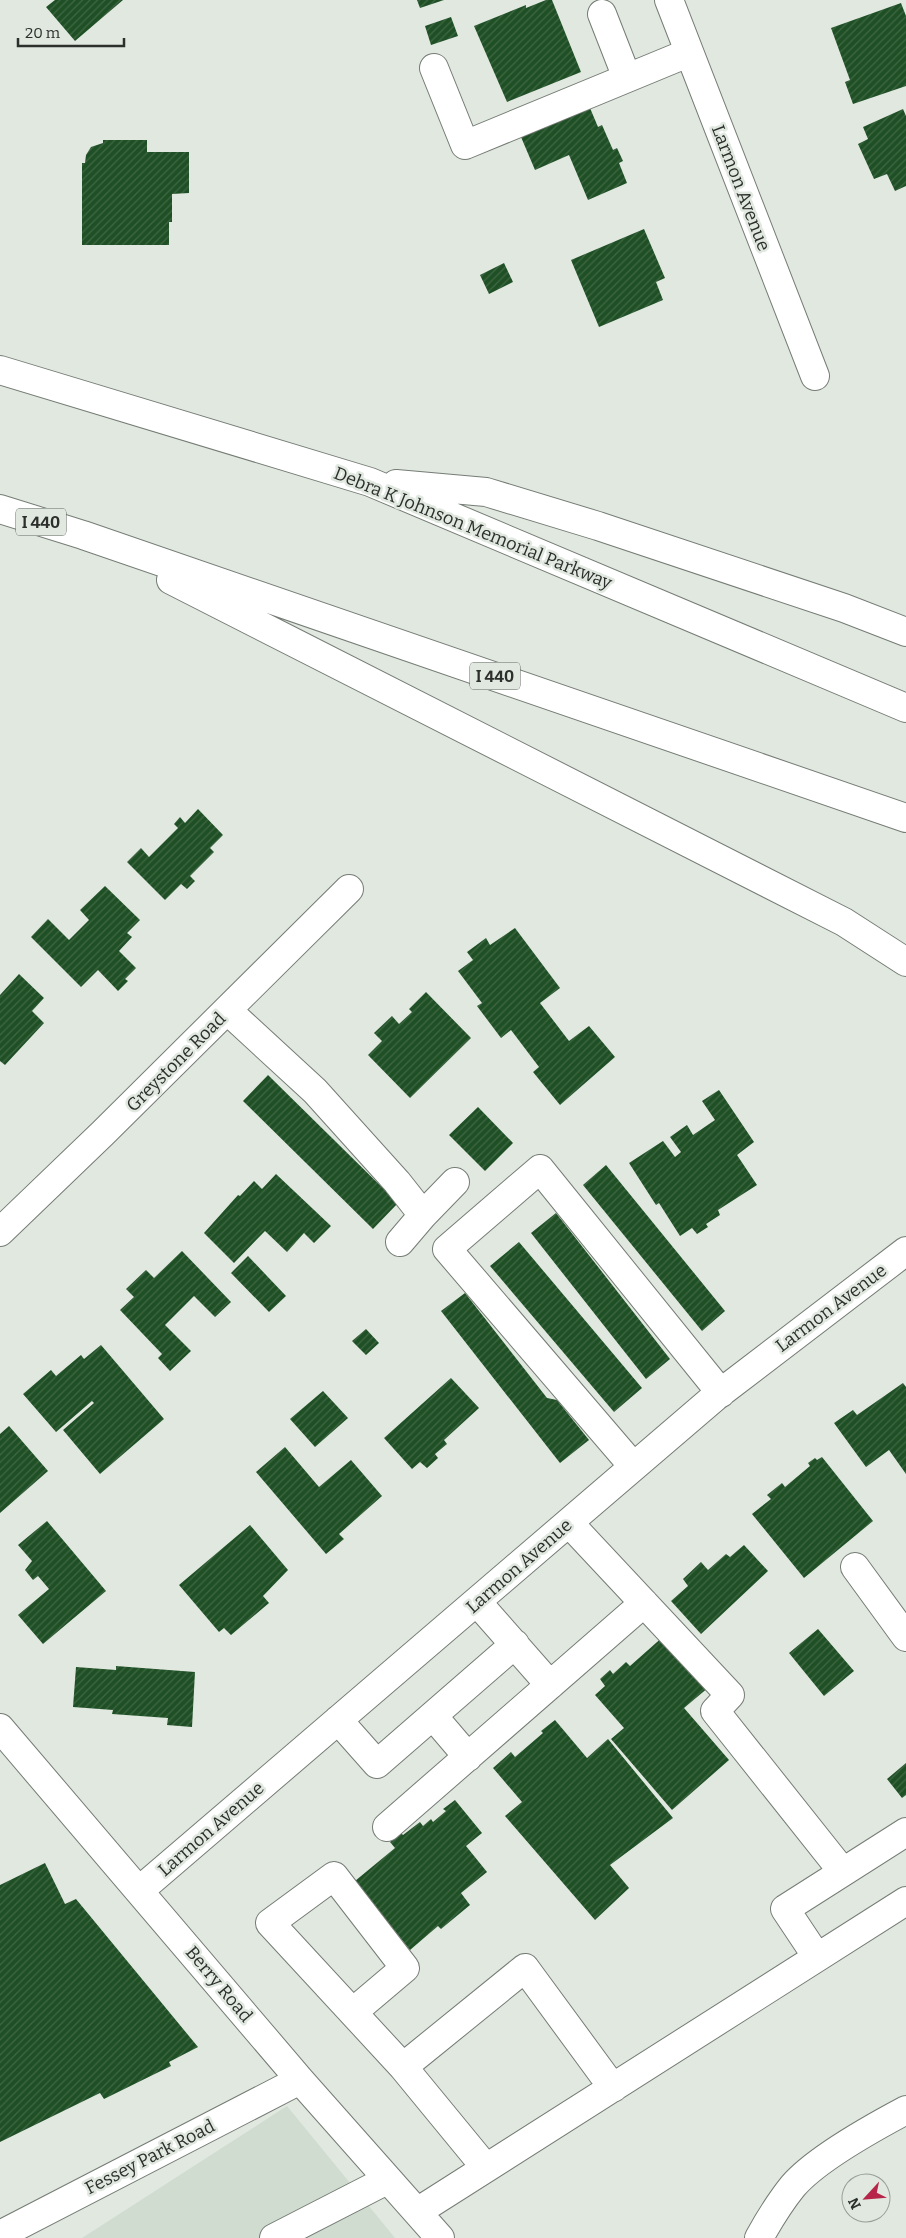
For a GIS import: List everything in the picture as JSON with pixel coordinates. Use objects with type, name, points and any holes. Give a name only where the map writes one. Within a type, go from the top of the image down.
[{"type":"main road","name":"Larmon Avenue","points":[[669,0],[815,376]]},
{"type":"main road","points":[[602,14],[627,78]]},
{"type":"main road","points":[[434,68],[465,145],[688,52]]},
{"type":"main road","name":"Debra K Johnson Memorial Parkway","points":[[0,370],[370,482],[906,708]]},
{"type":"main road","points":[[370,482],[486,492],[617,532],[844,608],[906,632]]},
{"type":"main road","name":"I 440","points":[[0,509],[83,534],[906,818]]},
{"type":"main road","points":[[83,534],[844,922],[906,962]]},
{"type":"main road","name":"Greystone Road","points":[[0,1232],[349,889]]},
{"type":"main road","points":[[228,1010],[315,1091],[397,1182],[423,1215]]},
{"type":"main road","points":[[633,1466],[447,1249],[540,1169],[721,1393]]},
{"type":"main road","points":[[400,1242],[455,1182]]},
{"type":"main road","name":"Larmon Avenue","points":[[140,1890],[633,1466],[721,1393],[906,1251]]},
{"type":"main road","points":[[569,1523],[730,1695],[715,1711],[843,1872]]},
{"type":"main road","points":[[855,1567],[906,1637]]},
{"type":"main road","points":[[477,1602],[550,1685]]},
{"type":"main road","points":[[387,1827],[644,1603]]},
{"type":"main road","points":[[338,1720],[377,1764],[514,1644]]},
{"type":"main road","points":[[433,1716],[468,1757]]},
{"type":"main road","name":"Berry Road","points":[[6,1745],[140,1890],[300,2080],[440,2238]]},
{"type":"main road","points":[[817,1957],[785,1909],[906,1832]]},
{"type":"main road","points":[[353,2012],[405,1968],[334,1876],[270,1923],[402,2067],[486,2168]]},
{"type":"main road","points":[[417,2212],[906,1901]]},
{"type":"main road","points":[[402,2067],[525,1968],[613,2088]]},
{"type":"main road","name":"Fessey Park Road","points":[[0,2235],[300,2080]]},
{"type":"main road","points":[[759,2238],[773,2213],[794,2185],[848,2144],[906,2110]]},
{"type":"main road","points":[[274,2238],[387,2180]]},
{"type":"shaded area","points":[[287,2106],[395,2238],[82,2238]]},
{"type":"building","points":[[55,0],[123,0],[75,41],[46,7]]},
{"type":"building","points":[[417,0],[444,0],[420,8]]},
{"type":"building","points":[[546,0],[552,0],[581,72],[507,102],[474,26],[526,5],[526,8]]},
{"type":"building","points":[[901,3],[906,16],[906,86],[853,104],[845,82],[850,80],[831,28]]},
{"type":"building","points":[[451,17],[458,36],[431,45],[425,26]]},
{"type":"building","points":[[590,108],[598,127],[602,125],[613,150],[617,148],[623,161],[619,163],[627,183],[588,200],[569,155],[535,170],[521,137]]},
{"type":"building","points":[[903,109],[906,116],[906,186],[895,191],[887,174],[874,179],[858,144],[868,139],[863,127]]},
{"type":"building","points":[[103,140],[147,140],[147,152],[189,152],[189,193],[172,194],[172,222],[169,222],[169,245],[82,245],[82,163],[85,163],[86,155],[91,147],[103,143]]},
{"type":"building","points":[[644,229],[665,278],[656,282],[663,300],[599,327],[571,260]]},
{"type":"building","points":[[504,263],[513,282],[489,294],[480,275]]},
{"type":"building","points":[[198,809],[223,835],[210,848],[214,852],[190,876],[195,881],[187,889],[181,884],[165,900],[127,862],[141,848],[149,857],[178,828],[174,824],[180,817],[185,823]]},
{"type":"building","points":[[105,886],[140,920],[127,933],[132,937],[119,951],[136,968],[125,979],[128,981],[118,991],[98,970],[81,987],[31,937],[48,919],[69,940],[89,920],[80,910]]},
{"type":"building","points":[[515,928],[560,988],[540,1003],[569,1041],[589,1026],[615,1057],[560,1105],[533,1072],[539,1067],[511,1030],[501,1038],[477,1006],[482,1003],[458,971],[473,960],[467,952],[486,938],[490,945]]},
{"type":"building","points":[[19,974],[44,998],[32,1011],[44,1023],[5,1065],[0,1061],[0,995]]},
{"type":"building","points":[[426,992],[471,1038],[410,1098],[368,1055],[382,1041],[374,1033],[392,1016],[399,1024],[412,1012],[409,1009]]},
{"type":"building","points":[[268,1075],[398,1203],[373,1229],[243,1101]]},
{"type":"building","points":[[719,1090],[754,1142],[737,1155],[757,1185],[718,1210],[720,1215],[706,1224],[708,1227],[697,1234],[692,1228],[680,1236],[659,1203],[656,1205],[629,1163],[663,1141],[675,1157],[681,1152],[670,1137],[687,1125],[693,1135],[715,1120],[702,1101]]},
{"type":"building","points":[[478,1107],[513,1143],[485,1171],[449,1135]]},
{"type":"building","points":[[606,1165],[725,1311],[702,1331],[583,1185]]},
{"type":"building","points":[[276,1174],[331,1226],[314,1243],[304,1233],[287,1252],[265,1231],[234,1263],[204,1233],[238,1195],[240,1196],[254,1181],[262,1189]]},
{"type":"building","points":[[556,1213],[670,1359],[646,1379],[531,1233]]},
{"type":"building","points":[[519,1242],[642,1388],[614,1412],[490,1266]]},
{"type":"building","points":[[182,1251],[231,1302],[215,1317],[194,1296],[165,1325],[191,1351],[170,1371],[158,1358],[162,1354],[120,1310],[134,1297],[126,1289],[146,1270],[154,1278]]},
{"type":"building","points":[[248,1256],[286,1296],[269,1312],[231,1273]]},
{"type":"building","points":[[465,1293],[547,1398],[557,1400],[589,1440],[560,1463],[441,1311]]},
{"type":"building","points":[[366,1329],[379,1343],[366,1355],[352,1341]]},
{"type":"building","points":[[101,1345],[164,1419],[100,1474],[63,1430],[94,1403],[92,1401],[56,1432],[23,1394],[51,1370],[56,1376],[81,1355],[84,1359]]},
{"type":"building","points":[[451,1378],[479,1408],[444,1440],[447,1444],[435,1454],[438,1458],[427,1468],[420,1462],[412,1469],[384,1438]]},
{"type":"building","points":[[903,1383],[906,1387],[906,1474],[889,1450],[866,1467],[834,1423],[853,1410],[857,1415]]},
{"type":"building","points":[[323,1391],[348,1418],[315,1447],[290,1419]]},
{"type":"building","points":[[9,1426],[48,1471],[0,1513],[0,1434]]},
{"type":"building","points":[[285,1447],[319,1487],[351,1460],[382,1496],[339,1534],[344,1539],[326,1554],[256,1472]]},
{"type":"building","points":[[822,1457],[873,1521],[804,1578],[752,1514],[771,1499],[767,1495],[782,1483],[785,1487],[810,1466],[808,1463],[815,1458],[817,1460]]},
{"type":"building","points":[[47,1521],[106,1591],[43,1644],[18,1615],[49,1589],[38,1576],[33,1580],[25,1570],[32,1561],[18,1545]]},
{"type":"building","points":[[250,1525],[288,1570],[263,1596],[269,1603],[231,1635],[224,1628],[219,1632],[179,1585]]},
{"type":"building","points":[[744,1545],[768,1571],[701,1634],[671,1601],[688,1586],[683,1579],[701,1562],[708,1570],[726,1554],[730,1557]]},
{"type":"building","points":[[818,1629],[854,1671],[824,1696],[789,1653]]},
{"type":"building","points":[[665,1635],[709,1687],[684,1708],[729,1760],[672,1810],[611,1739],[624,1728],[595,1695],[605,1686],[600,1679],[610,1670],[613,1674],[626,1662],[630,1666]]},
{"type":"building","points":[[116,1666],[195,1672],[192,1727],[167,1725],[168,1718],[112,1714],[113,1710],[73,1707],[76,1667],[116,1670]]},
{"type":"building","points":[[555,1720],[587,1758],[608,1739],[673,1818],[610,1865],[629,1888],[595,1920],[505,1816],[522,1802],[493,1768],[511,1752],[515,1757]]},
{"type":"building","points":[[906,1763],[906,1795],[902,1798],[887,1779]]},
{"type":"building","points":[[455,1800],[482,1833],[466,1846],[487,1872],[461,1893],[470,1905],[441,1929],[438,1926],[410,1950],[355,1881],[395,1848],[390,1842],[401,1833],[403,1835],[420,1822],[423,1826],[431,1819],[433,1822],[446,1811],[443,1809]]},
{"type":"building","points":[[45,1863],[65,1904],[76,1899],[198,2047],[169,2062],[171,2066],[104,2099],[100,2093],[0,2142],[0,1885]]}]
